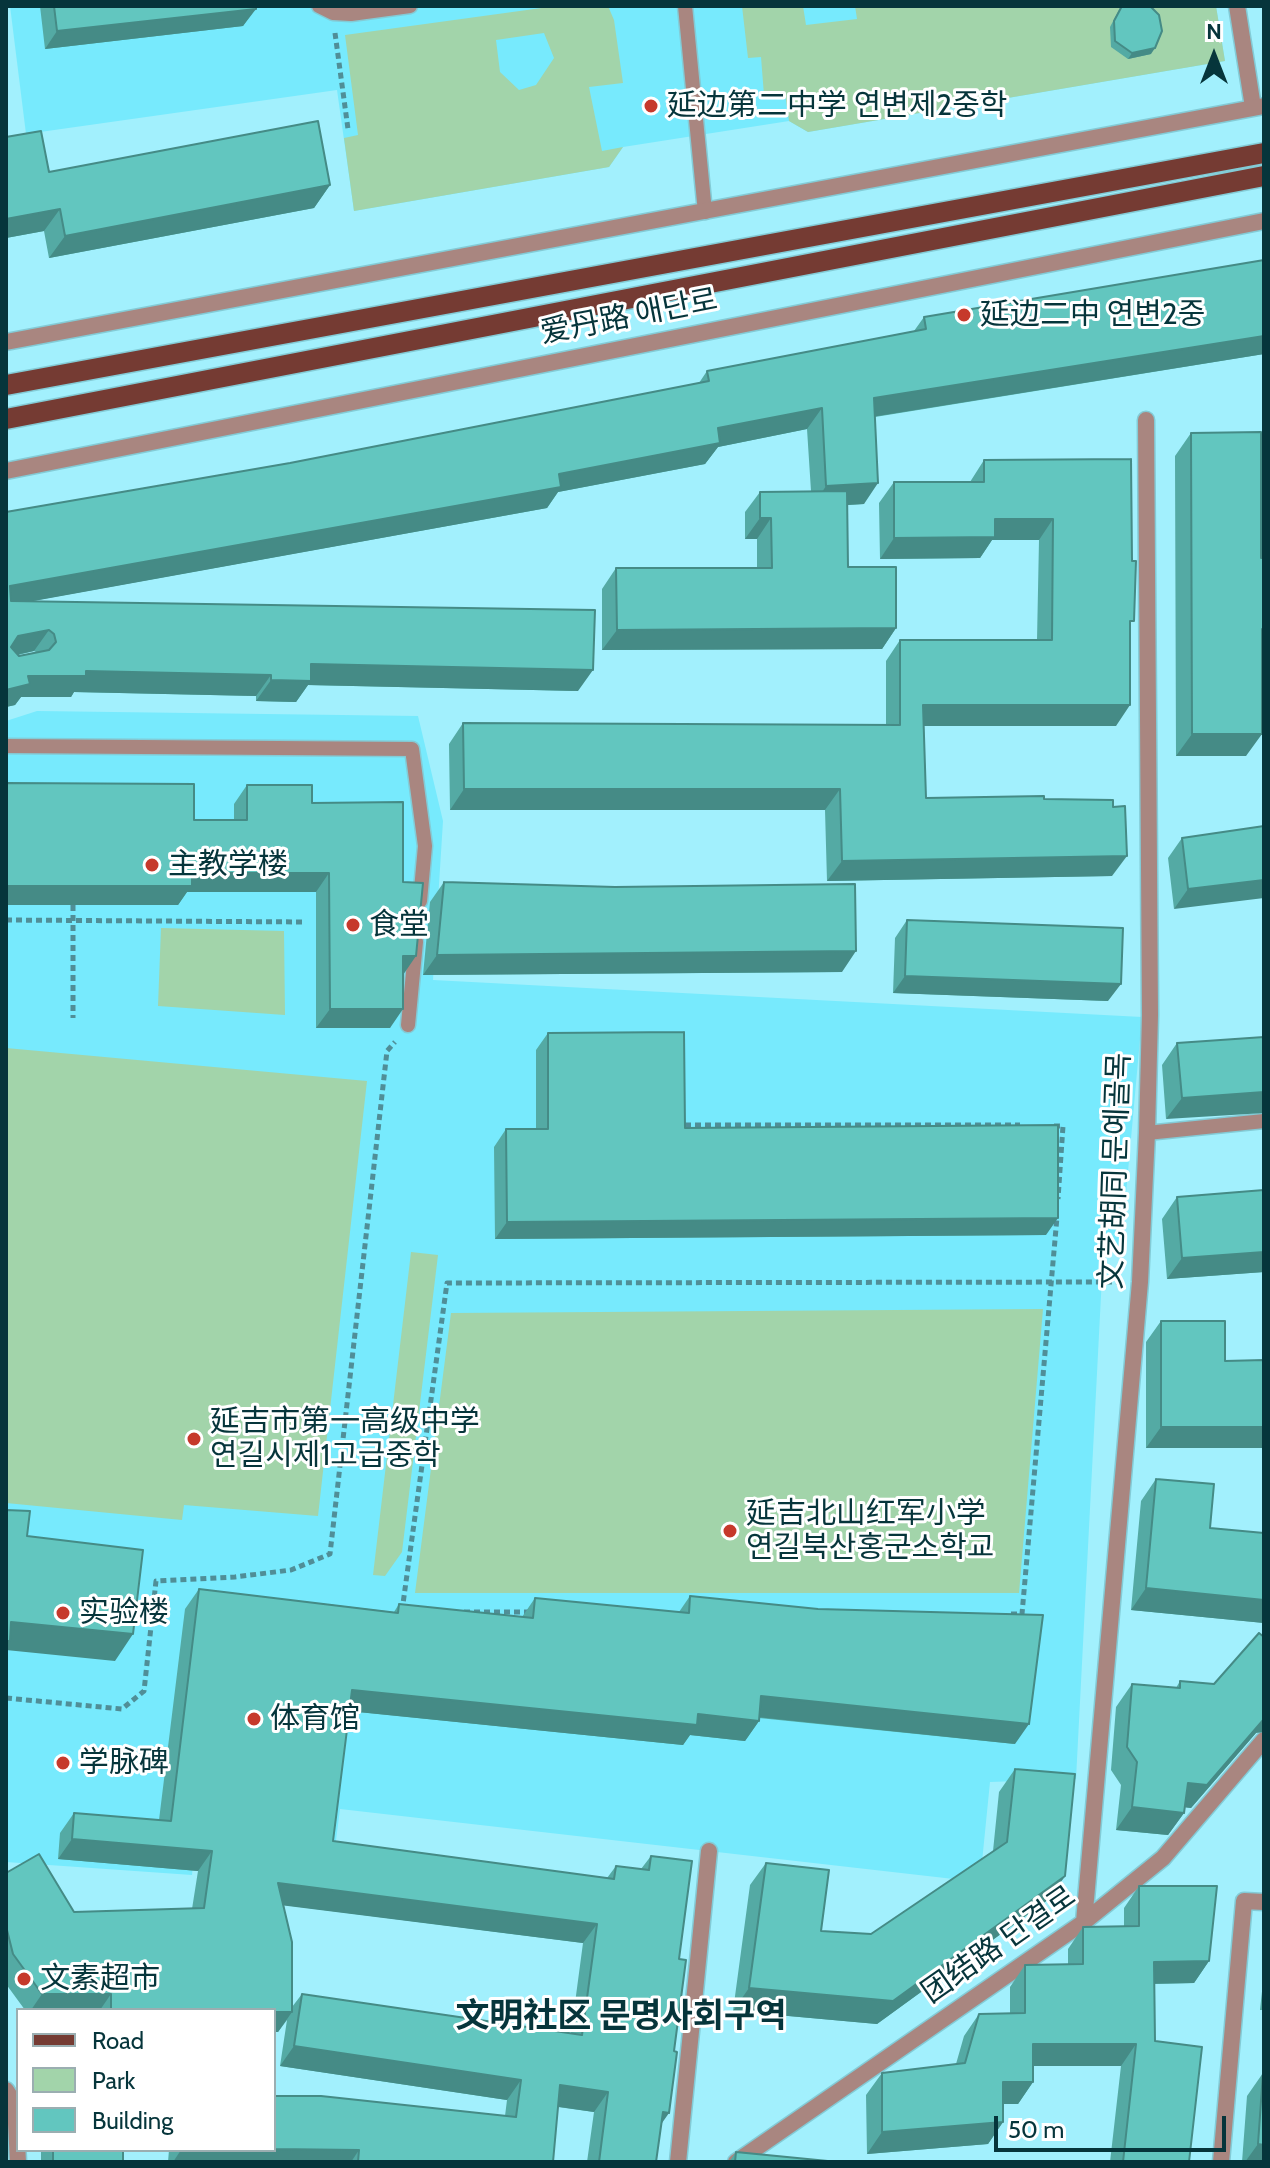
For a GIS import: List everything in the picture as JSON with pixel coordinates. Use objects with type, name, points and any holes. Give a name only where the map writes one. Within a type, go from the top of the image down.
[{"type":"main road","name":"爱丹路 애단로","points":[[6,385],[1264,153]]},
{"type":"main road","name":"爱丹路 애단로","points":[[6,419],[1264,176]]},
{"type":"street","points":[[6,342],[1258,107],[1237,6]]},
{"type":"street","name":"爱丹路 애단로","points":[[6,471],[1264,221]]},
{"type":"street","name":"文艺胡同 문예골목","points":[[1084,1922],[1140,1282],[1147,1133],[1150,1015],[1146,420]]},
{"type":"street","name":"团结路 단결로","points":[[736,2162],[1084,1922],[1163,1858],[1264,1740]]},
{"type":"street","points":[[678,2162],[709,1851]]},
{"type":"street","points":[[1221,2162],[1244,1901],[1264,1902]]},
{"type":"street","points":[[6,2090],[15,2104],[16,2123]]},
{"type":"lane","points":[[319,6],[333,13],[410,6]]},
{"type":"lane","points":[[685,6],[705,212]]},
{"type":"lane","points":[[6,746],[412,749],[425,846],[408,1025]]},
{"type":"lane","points":[[1147,1133],[1264,1121]]},
{"type":"path","points":[[333,13],[348,129]]},
{"type":"path","points":[[73,905],[73,1018]]},
{"type":"path","points":[[6,920],[305,922]]},
{"type":"path","points":[[6,1698],[122,1709],[144,1691],[156,1581],[291,1570],[330,1554],[387,1051],[408,1025]]},
{"type":"path","points":[[685,1125],[1031,1125]]},
{"type":"path","points":[[1006,1614],[1022,1614],[1052,1282],[1063,1126],[1047,1126]]},
{"type":"path","points":[[418,1611],[402,1611],[447,1283],[1140,1282]]},
{"type":"path","points":[[449,1611],[545,1612]]},
{"type":"shaded area","name":"延边第二中学 연변제2중학","points":[[10,6],[1216,6],[1225,61],[808,132],[789,121],[623,147],[609,167],[354,211],[337,90],[26,134]]},
{"type":"shaded area","points":[[37,711],[418,716],[443,821],[433,980],[1142,1017],[1122,1238],[1117,1249],[1103,1257],[1076,1779],[990,1782],[980,1882],[340,1809],[334,1856],[195,1842],[192,1875],[6,1862],[6,721]]},
{"type":"green space","points":[[556,6],[608,6],[614,20],[623,83],[589,87],[602,151],[623,147],[609,167],[354,211],[344,138],[358,135],[345,35]],"holes":[[[544,33],[554,58],[536,85],[519,90],[500,72],[496,40]]]},
{"type":"green space","points":[[742,6],[803,6],[806,25],[857,19],[855,6],[1216,6],[1225,61],[808,132],[789,121],[785,94],[764,95],[761,57],[748,58]]},
{"type":"green space","points":[[161,928],[284,931],[285,1015],[158,1006]]},
{"type":"green space","points":[[6,1048],[367,1081],[318,1516],[184,1505],[182,1520],[6,1503]]},
{"type":"green space","points":[[411,1252],[438,1255],[402,1552],[385,1576],[373,1575]]},
{"type":"green space","points":[[1043,1309],[1019,1593],[415,1593],[451,1313]]},
{"type":"building","points":[[54,6],[256,6],[256,9],[57,31]]},
{"type":"building","points":[[1122,6],[1150,6],[1159,15],[1162,31],[1155,48],[1132,53],[1115,41],[1114,21]]},
{"type":"building","points":[[318,121],[330,185],[65,236],[60,209],[6,219],[6,137],[41,131],[49,172]]},
{"type":"building","points":[[1264,260],[1264,336],[874,398],[878,483],[826,486],[822,408],[718,428],[720,443],[559,474],[561,487],[10,586],[11,601],[595,610],[593,670],[311,664],[311,681],[271,680],[271,675],[86,671],[86,676],[28,676],[30,684],[6,690],[6,512],[290,463],[709,381],[707,371],[926,329],[924,317]],"holes":[[[49,630],[56,642],[49,650],[19,656],[11,647],[18,636]]]},
{"type":"building","points":[[1261,432],[1261,558],[1264,558],[1262,734],[1192,734],[1191,433]]},
{"type":"building","points":[[1131,459],[1132,561],[1136,561],[1134,621],[1130,621],[1130,705],[923,705],[926,798],[1044,796],[1044,799],[1113,800],[1113,807],[1125,806],[1127,856],[842,861],[840,789],[464,789],[463,723],[900,725],[900,640],[1052,640],[1053,519],[995,519],[995,537],[894,538],[894,482],[984,482],[984,460]]},
{"type":"building","points":[[847,491],[848,567],[896,567],[896,628],[617,630],[616,568],[772,568],[771,518],[760,518],[760,492]]},
{"type":"building","points":[[6,783],[194,784],[194,820],[247,820],[247,785],[312,785],[312,803],[403,802],[403,882],[423,883],[416,956],[403,956],[403,1009],[330,1009],[329,873],[192,873],[192,886],[6,886]]},
{"type":"building","points":[[1264,826],[1264,880],[1188,889],[1182,838]]},
{"type":"building","points":[[444,882],[615,887],[855,884],[856,951],[437,955]]},
{"type":"building","points":[[907,920],[1123,928],[1121,984],[905,976]]},
{"type":"building","points":[[684,1032],[685,1128],[1058,1125],[1058,1218],[507,1222],[506,1129],[548,1129],[548,1033]]},
{"type":"building","points":[[1264,1037],[1264,1092],[1182,1098],[1177,1043]]},
{"type":"building","points":[[1264,1190],[1264,1252],[1182,1258],[1177,1197]]},
{"type":"building","points":[[1161,1321],[1225,1321],[1225,1361],[1264,1360],[1264,1427],[1161,1427]]},
{"type":"building","points":[[1156,1479],[1214,1484],[1210,1528],[1264,1533],[1264,1600],[1146,1588]]},
{"type":"building","points":[[6,1510],[30,1511],[27,1536],[143,1550],[133,1634],[11,1622],[10,1641],[6,1641]]},
{"type":"building","points":[[199,1589],[398,1613],[399,1604],[533,1618],[535,1598],[689,1613],[690,1596],[818,1609],[1043,1615],[1029,1724],[761,1696],[759,1721],[698,1714],[697,1725],[352,1690],[333,1841],[614,1879],[616,1866],[649,1870],[651,1856],[692,1861],[679,1959],[686,1960],[674,2051],[677,2052],[669,2113],[663,2112],[656,2162],[599,2162],[608,2092],[560,2085],[553,2162],[358,2162],[359,2150],[276,2149],[276,2096],[321,2096],[516,2117],[521,2080],[294,2046],[302,1994],[582,2035],[597,1924],[278,1883],[292,1942],[292,2012],[276,2012],[276,2008],[111,2008],[111,1994],[42,1994],[13,1954],[6,1926],[6,1873],[39,1854],[74,1912],[204,1908],[212,1851],[72,1839],[74,1813],[171,1821]]},
{"type":"building","points":[[1259,1633],[1264,1637],[1264,1719],[1207,1785],[1188,1783],[1184,1813],[1132,1807],[1137,1762],[1127,1747],[1132,1684],[1180,1688],[1180,1681],[1214,1684]]},
{"type":"building","points":[[1015,1769],[1075,1774],[1065,1876],[893,2001],[749,1988],[766,1863],[829,1870],[821,1931],[871,1934],[1007,1842]]},
{"type":"building","points":[[1139,1886],[1217,1886],[1209,1961],[1154,1962],[1155,2041],[1202,2047],[1189,2162],[1123,2162],[1136,2044],[1033,2044],[1033,2082],[1003,2082],[1003,2122],[882,2132],[882,2073],[965,2063],[979,2014],[1025,2013],[1025,1965],[1083,1964],[1083,1927],[1139,1926]]},
{"type":"building","points":[[1264,2073],[1264,2145],[1258,2144]]},
{"type":"building","points":[[53,2152],[123,2152],[123,2162],[53,2162]]},
{"type":"building","points":[[736,2152],[838,2162],[735,2162]]},
{"type":"place","name":"延边第二中学 연변제2중학","points":[[651,106]]},
{"type":"place","name":"延边二中 연변2중","points":[[964,315]]},
{"type":"place","name":"主教学楼","points":[[152,865]]},
{"type":"place","name":"食堂","points":[[353,925]]},
{"type":"place","name":"延吉市第一高级中学 연길시제1고급중학","points":[[194,1439]]},
{"type":"place","name":"延吉北山红军小学 연길북산홍군소학교","points":[[730,1531]]},
{"type":"place","name":"实验楼","points":[[63,1613]]},
{"type":"place","name":"体育馆","points":[[254,1719]]},
{"type":"place","name":"学脉碑","points":[[63,1763]]},
{"type":"place","name":"文素超市","points":[[24,1979]]},
{"type":"district","name":"文明社区 문명사회구역","points":[[621,2017]]}]
